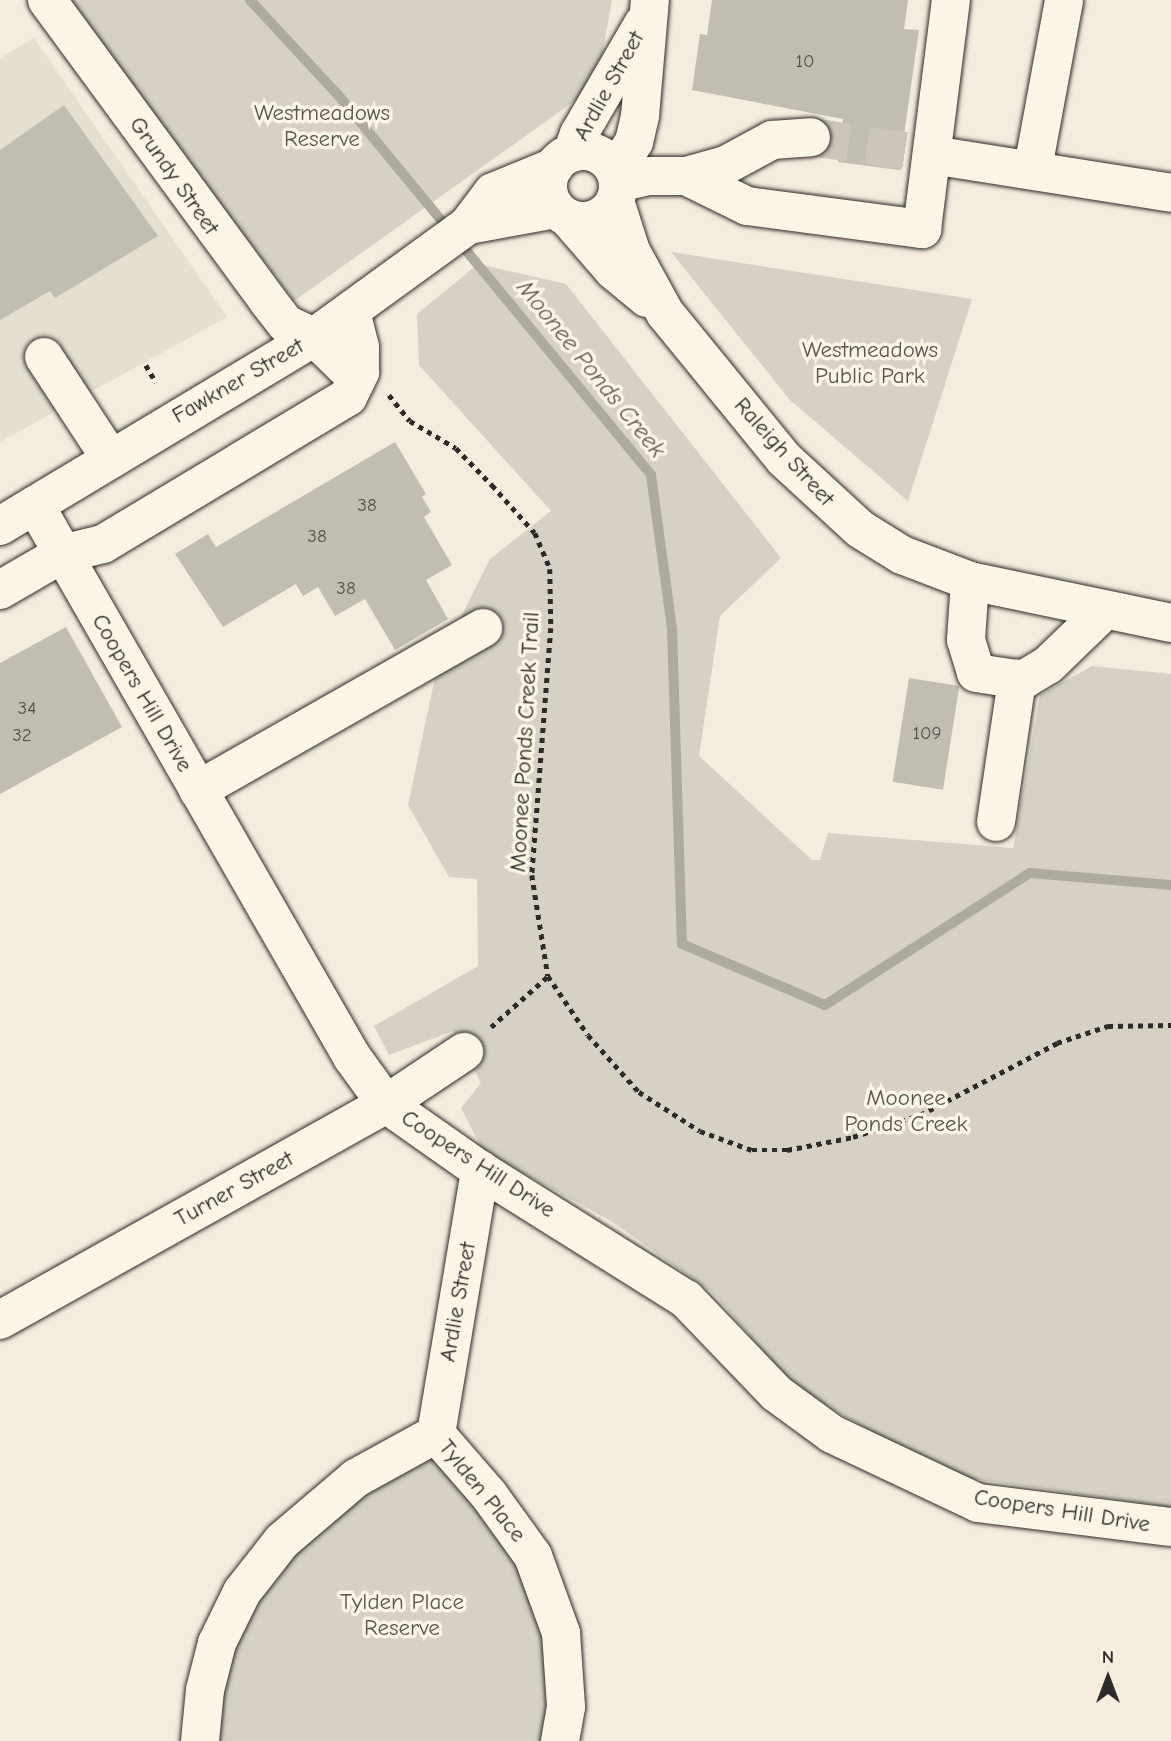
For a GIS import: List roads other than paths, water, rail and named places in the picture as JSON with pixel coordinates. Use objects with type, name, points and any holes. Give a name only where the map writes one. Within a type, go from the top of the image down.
[{"type":"street","name":"Grundy Street","points":[[47,0],[224,246],[286,324],[314,337],[350,372],[355,383]]},
{"type":"street","points":[[686,176],[747,206],[922,229],[951,0]]},
{"type":"street","points":[[1033,169],[1064,0]]},
{"type":"street","name":"Ardlie Street","points":[[563,160],[648,10]]},
{"type":"street","name":"Ardlie Street","points":[[616,185],[635,142],[640,116],[648,10]]},
{"type":"street","points":[[616,185],[593,152],[563,160],[548,188],[562,213],[589,221],[616,185],[648,176],[686,176],[726,165],[772,140],[811,137]]},
{"type":"street","points":[[932,155],[1171,193]]},
{"type":"street","name":"Fawkner Street","points":[[0,526],[314,337],[468,225],[493,192],[563,160]]},
{"type":"street","name":"Raleigh Street","points":[[616,185],[631,251],[664,313]]},
{"type":"street","name":"Fawkner Street","points":[[468,225],[562,213]]},
{"type":"street","name":"Raleigh Street","points":[[562,213],[614,271],[664,313],[784,459],[822,499],[902,555],[970,581],[1171,623]]},
{"type":"street","points":[[0,590],[62,554],[103,544],[329,412],[348,397],[355,383],[360,347],[351,311]]},
{"type":"street","points":[[44,357],[110,458]]},
{"type":"street","name":"Coopers Hill Drive","points":[[35,505],[352,1057],[386,1104],[480,1170],[687,1299],[776,1393],[832,1434],[978,1503],[1171,1527]]},
{"type":"street","points":[[970,581],[966,640],[976,673],[1017,679],[1048,666],[1105,610]]},
{"type":"street","points":[[198,790],[483,628]]},
{"type":"street","points":[[996,821],[1017,679]]},
{"type":"street","name":"Turner Street","points":[[0,1320],[386,1104],[464,1052]]},
{"type":"street","name":"Ardlie Street","points":[[436,1434],[480,1170]]},
{"type":"street","name":"Tylden Place","points":[[200,1741],[205,1690],[218,1643],[242,1592],[282,1541],[356,1478],[436,1434],[489,1495],[533,1556],[561,1633],[566,1707],[560,1741]]},
{"type":"waterway","name":"Moonee Ponds Creek","points":[[250,0],[338,95],[651,475],[672,628],[682,944],[825,1005],[1030,873],[1171,885]]},
{"type":"tunnel","points":[[811,137],[932,155]]},
{"type":"park label","name":"Westmeadows Reserve","points":[[322,126]]},
{"type":"park label","name":"Westmeadows Public Park","points":[[870,363]]},
{"type":"park label","name":"Tylden Place Reserve","points":[[402,1615]]}]
